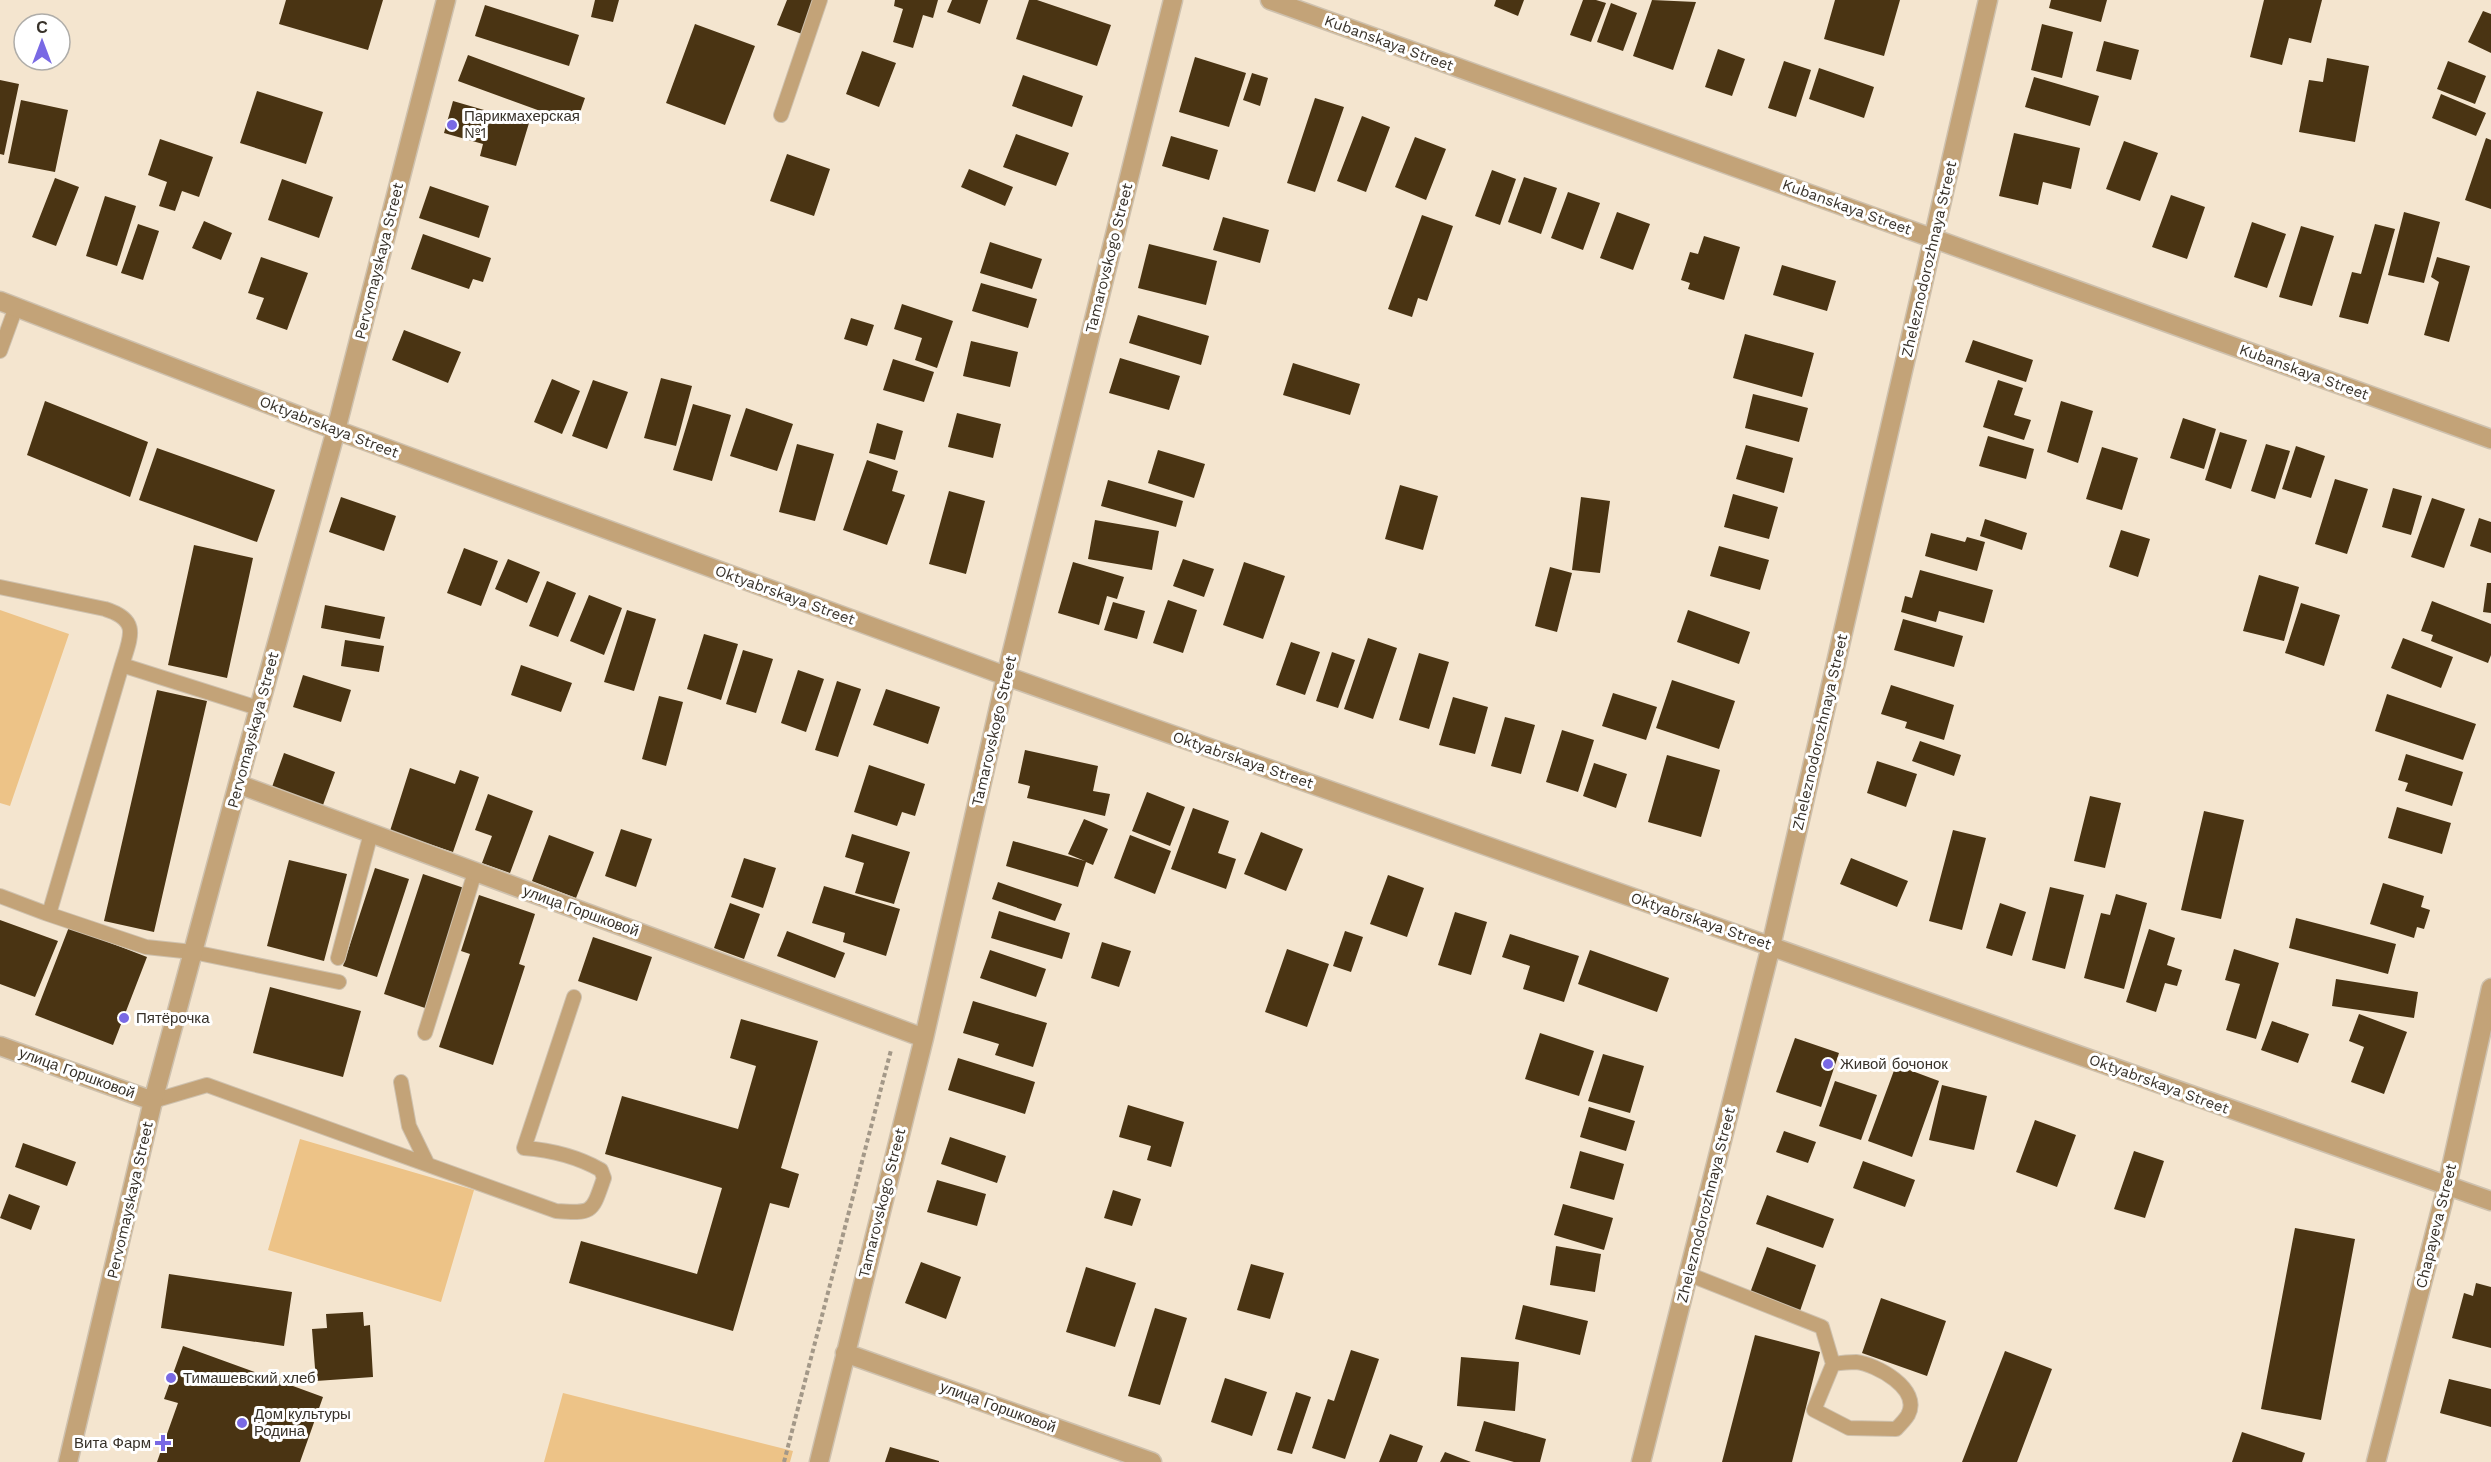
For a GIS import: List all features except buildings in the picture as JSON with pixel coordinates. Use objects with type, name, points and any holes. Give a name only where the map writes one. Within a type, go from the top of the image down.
[{"type":"street","name":"Pervomayskaya Street","points":[[68,1462],[153,1101],[258,708],[336,430],[446,0]]},
{"type":"street","name":"Tamarovskogo Street","points":[[819,1462],[924,1038],[1006,676],[1173,0]]},
{"type":"street","name":"Kubanskaya Street","points":[[1270,0],[2491,439]]},
{"type":"street","name":"Zheleznodorozhnaya Street","points":[[1641,1462],[1771,946],[1988,0]]},
{"type":"street","name":"Oktyabrskaya Street","points":[[8,304],[336,430],[1006,676],[2491,1202]]},
{"type":"street","name":"улица Горшковой","points":[[238,784],[924,1038]]},
{"type":"street","name":"Chapayeva Street","points":[[2376,1462],[2446,1186],[2491,988]]},
{"type":"street","name":"улица Горшковой","points":[[0,1046],[153,1101]]},
{"type":"street","name":"улица Горшковой","points":[[845,1353],[1152,1462]]},
{"type":"lane","points":[[781,115],[820,0]]},
{"type":"lane","points":[[0,351],[8,304]]},
{"type":"lane","points":[[0,587],[105,609],[120,614],[130,625],[131,632],[122,665],[49,914]]},
{"type":"lane","points":[[122,665],[258,708]]},
{"type":"lane","points":[[338,958],[371,833]]},
{"type":"lane","points":[[424,1033],[476,872]]},
{"type":"lane","points":[[0,896],[146,947],[193,952],[339,981]]},
{"type":"lane","points":[[153,1101],[207,1084],[556,1210],[582,1212],[594,1204],[604,1178],[601,1170],[579,1160],[547,1151],[524,1148],[574,998]]},
{"type":"lane","points":[[401,1082],[409,1126],[427,1163]]},
{"type":"lane","points":[[1688,1274],[1822,1327],[1833,1364],[1814,1410],[1849,1428],[1896,1429],[1909,1413],[1910,1405],[1909,1397],[1900,1383],[1880,1370],[1857,1362],[1833,1364]]},
{"type":"path","points":[[784,1462],[897,1028]]},
{"type":"shaded area","points":[[0,610],[69,634],[10,806],[0,803]]},
{"type":"shaded area","points":[[300,1139],[474,1190],[441,1302],[268,1250]]},
{"type":"shaded area","points":[[563,1393],[793,1451],[790,1462],[544,1462]]},
{"type":"place","name":"Парикмахерская №1","points":[[452,125]]},
{"type":"place","name":"Пятёрочка","points":[[124,1018]]},
{"type":"place","name":"Живой бочонок","points":[[1828,1064]]},
{"type":"place","name":"Тимашевский хлеб","points":[[171,1378]]},
{"type":"place","name":"Дом культуры Родина","points":[[242,1423]]},
{"type":"place","name":"Вита Фарм","points":[[163,1443]]}]
